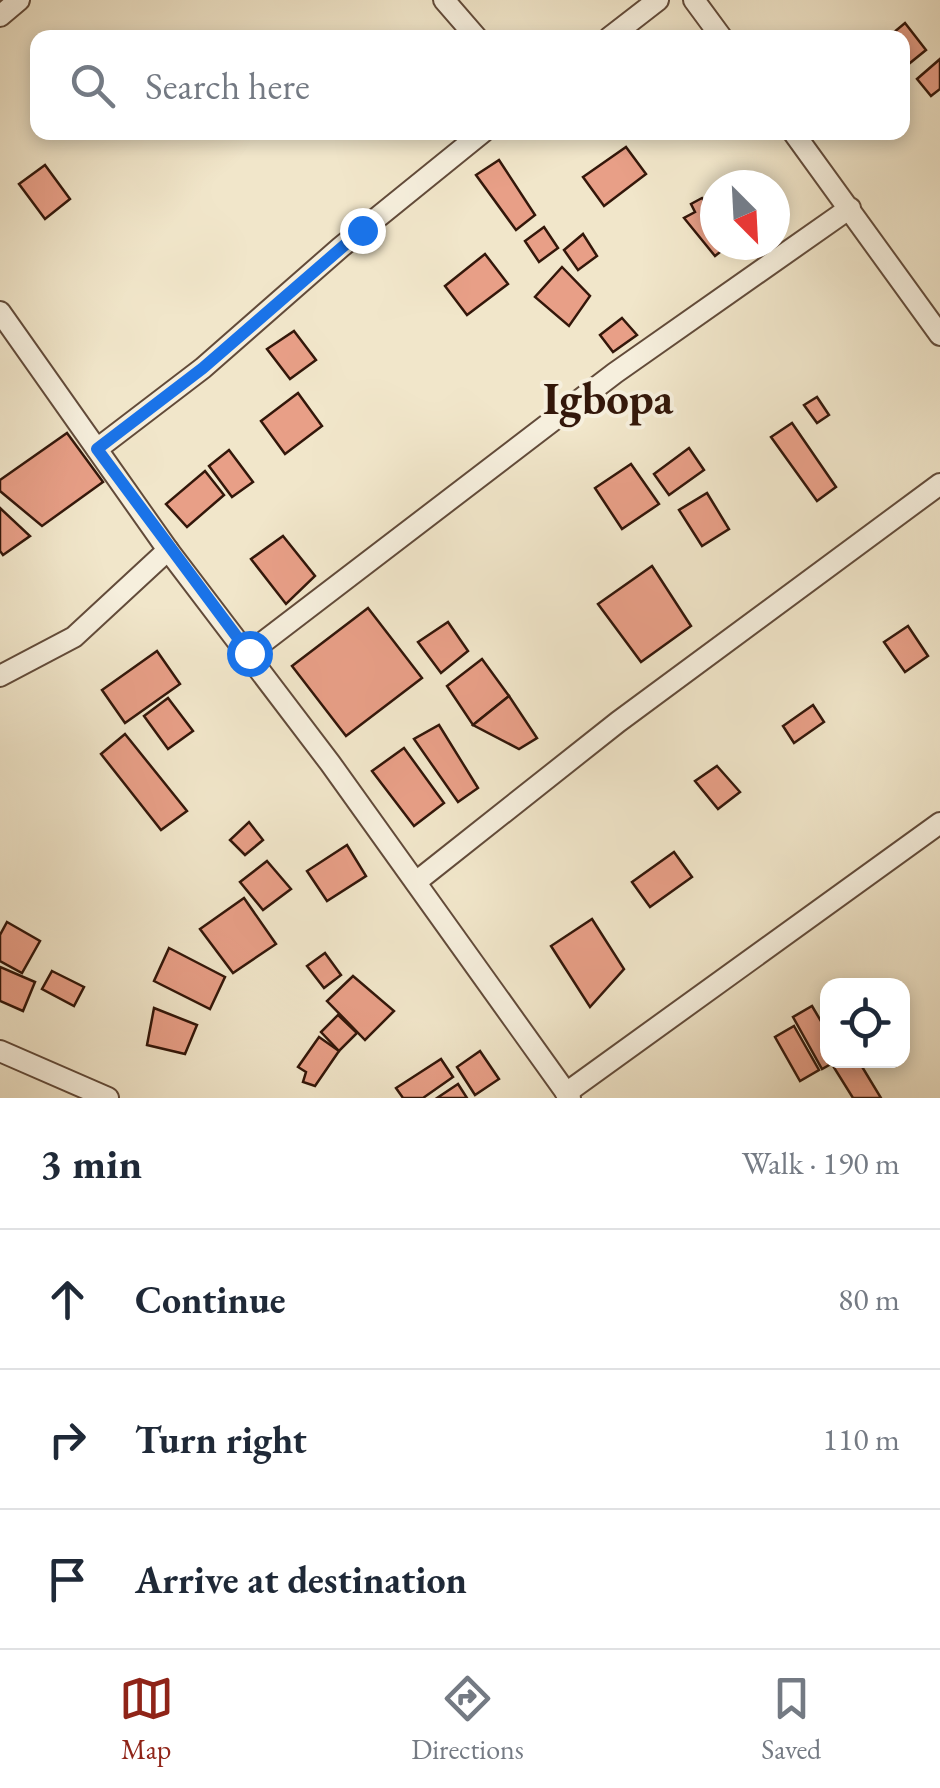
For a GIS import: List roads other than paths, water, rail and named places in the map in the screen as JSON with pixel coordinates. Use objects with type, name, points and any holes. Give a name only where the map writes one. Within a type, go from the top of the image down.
[{"type":"street","points":[[0,16],[20,0]]},
{"type":"street","points":[[444,0],[470,30]]},
{"type":"street","points":[[619,30],[658,0]]},
{"type":"street","points":[[694,0],[716,30]]},
{"type":"street","points":[[97,449],[203,368],[341,247],[473,140]]},
{"type":"street","points":[[799,140],[940,335]]},
{"type":"street","points":[[249,653],[615,373],[850,208]]},
{"type":"street","points":[[0,312],[168,550],[249,653],[568,1096],[940,823]]},
{"type":"street","points":[[416,882],[618,722],[940,484]]},
{"type":"street","points":[[0,676],[74,638],[168,550]]},
{"type":"street","points":[[0,1051],[39,1064],[108,1098]]},
{"type":"district","name":"Igbopa","points":[[608,398]]}]
